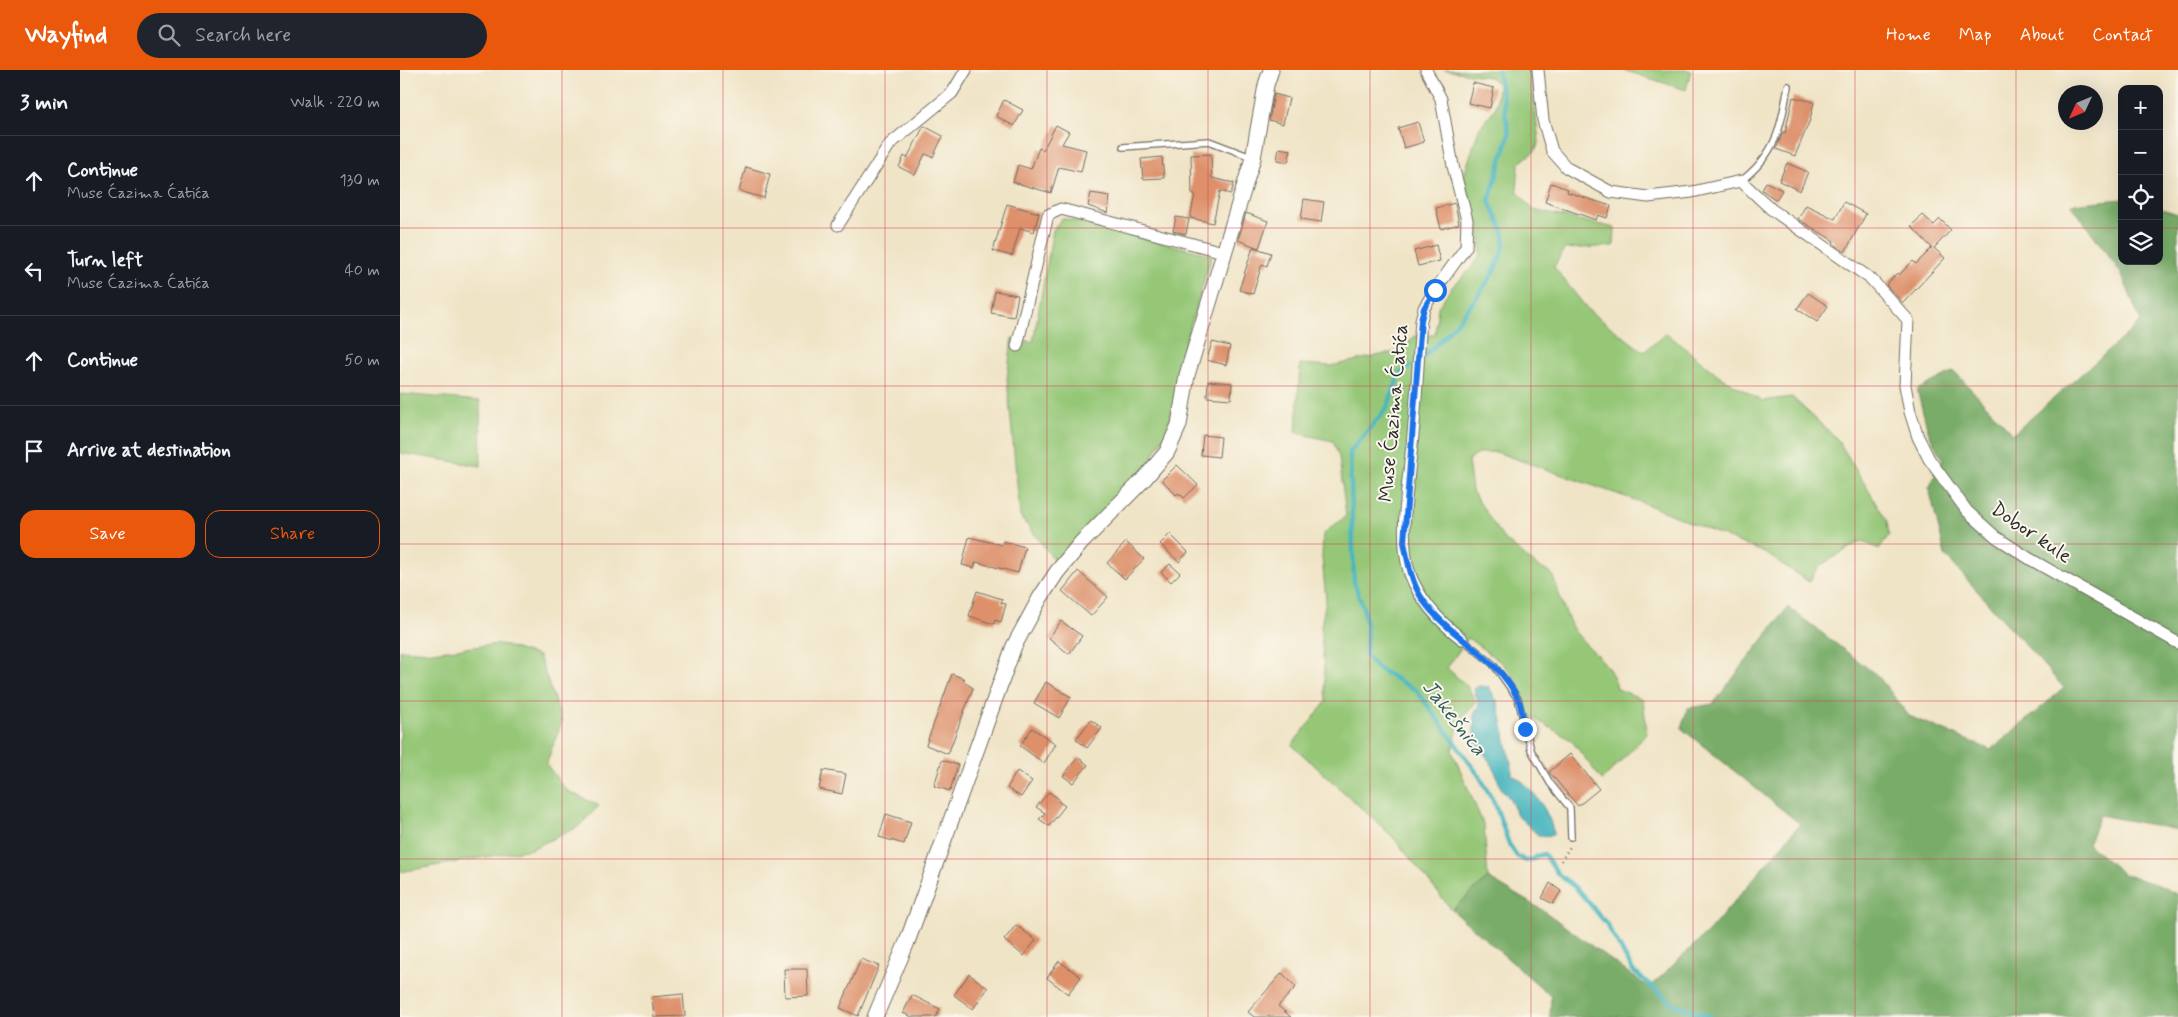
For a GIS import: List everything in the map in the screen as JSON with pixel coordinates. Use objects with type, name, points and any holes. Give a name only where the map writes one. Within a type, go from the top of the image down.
[{"type":"street","points":[[838,225],[890,144],[952,93],[966,70]]},
{"type":"street","points":[[875,1017],[907,942],[934,861],[1014,646],[1040,598],[1057,572],[1167,452],[1179,425],[1188,375],[1223,252],[1253,158],[1266,85],[1271,70]]},
{"type":"street","name":"Muse Ćazima Ćatića","points":[[1426,70],[1441,99],[1453,166],[1467,220],[1466,247],[1435,290],[1424,308],[1421,320],[1404,542],[1410,574],[1422,599],[1444,625],[1462,639]]},
{"type":"street","points":[[1538,70],[1543,120],[1552,151],[1567,168],[1611,192],[1648,197],[1692,192],[1741,181]]},
{"type":"street","name":"Dobor kule","points":[[1741,181],[1771,209],[1871,279],[1908,320],[1905,385],[1910,412],[1929,459],[1967,511],[1996,536],[2030,559],[2178,643]]},
{"type":"street","points":[[1017,346],[1048,215],[1061,209],[1223,252]]},
{"type":"lane","points":[[1741,181],[1758,168],[1772,150],[1783,117],[1788,86]]},
{"type":"lane","points":[[1122,147],[1209,141],[1253,158]]},
{"type":"lane","points":[[1462,639],[1493,664],[1518,699],[1531,750],[1550,783],[1570,808],[1571,837]]},
{"type":"path","points":[[1561,861],[1571,846],[1571,837]]},
{"type":"green space","points":[[1444,70],[1530,70],[1539,142],[1535,151],[1519,163],[1517,191],[1533,210],[1615,228],[1614,246],[1564,249],[1554,267],[1588,310],[1644,352],[1666,333],[1721,377],[1762,401],[1792,397],[1838,440],[1887,521],[1889,535],[1879,549],[1861,541],[1819,566],[1809,582],[1767,554],[1646,504],[1496,452],[1479,453],[1468,460],[1472,491],[1503,538],[1537,566],[1552,574],[1566,614],[1576,633],[1606,665],[1615,680],[1617,689],[1643,699],[1647,734],[1602,780],[1571,740],[1529,715],[1517,682],[1502,663],[1468,638],[1447,668],[1467,686],[1476,702],[1459,723],[1452,751],[1484,826],[1488,878],[1452,910],[1392,836],[1292,745],[1326,702],[1321,627],[1326,600],[1322,558],[1323,534],[1346,516],[1339,457],[1333,441],[1296,433],[1300,364],[1331,366],[1399,351],[1415,336],[1435,335],[1438,307],[1451,288],[1470,270],[1481,254],[1480,240],[1464,175],[1479,129],[1496,107],[1498,84],[1490,77]]},
{"type":"green space","points":[[1623,70],[1691,70],[1686,90]]},
{"type":"green space","points":[[2118,199],[2118,265],[2163,265],[2163,209],[2178,214],[2178,830],[2100,815],[2088,844],[2123,874],[2161,886],[2178,895],[2178,1017],[1550,1017],[1551,996],[1452,910],[1488,878],[1544,911],[1649,988],[1710,930],[1800,824],[1681,728],[1688,708],[1713,704],[1788,607],[1878,676],[1909,716],[1991,750],[2064,688],[1945,555],[1929,488],[1943,460],[1929,434],[1917,390],[1954,371],[2013,434],[2141,322],[2121,273],[2071,204]]},
{"type":"green space","points":[[1062,218],[1212,255],[1186,340],[1168,430],[1145,470],[1056,562],[1020,516],[1007,379],[1012,338],[1033,342],[1053,230]]},
{"type":"green space","points":[[400,394],[480,401],[481,466],[400,453]]},
{"type":"green space","points":[[499,644],[539,656],[562,722],[546,764],[566,790],[599,806],[578,827],[531,849],[400,872],[400,650],[431,652]]},
{"type":"water","points":[[1479,686],[1489,687],[1498,703],[1512,775],[1526,785],[1539,800],[1549,818],[1553,835],[1539,836],[1517,815],[1510,799],[1501,788],[1493,766],[1474,740],[1474,715],[1479,705],[1474,689]]},
{"type":"building","points":[[1473,83],[1494,88],[1490,108],[1468,103]]},
{"type":"building","points":[[1274,94],[1289,98],[1283,124],[1269,120]]},
{"type":"building","points":[[1793,97],[1814,102],[1810,120],[1795,156],[1776,149],[1783,132],[1785,133]]},
{"type":"building","points":[[1004,100],[1023,110],[1014,126],[996,116]]},
{"type":"building","points":[[1418,122],[1424,142],[1404,148],[1398,128]]},
{"type":"building","points":[[1056,125],[1069,132],[1062,144],[1086,150],[1081,172],[1059,167],[1051,193],[1013,182],[1018,165],[1031,169],[1039,148],[1043,150]]},
{"type":"building","points":[[924,126],[943,136],[933,157],[925,154],[915,175],[899,167],[904,156],[907,158]]},
{"type":"building","points":[[1279,148],[1291,150],[1288,162],[1277,160]]},
{"type":"building","points":[[1211,154],[1212,178],[1234,183],[1231,194],[1220,191],[1213,223],[1190,218],[1195,194],[1192,194],[1191,155]]},
{"type":"building","points":[[1162,157],[1164,178],[1143,179],[1141,159]]},
{"type":"building","points":[[1787,163],[1808,172],[1800,191],[1779,181]]},
{"type":"building","points":[[746,167],[770,174],[764,198],[739,191]]},
{"type":"building","points":[[1766,182],[1782,190],[1776,200],[1762,190]]},
{"type":"building","points":[[1551,183],[1568,189],[1567,192],[1611,206],[1607,218],[1598,215],[1596,220],[1545,202]]},
{"type":"building","points":[[1091,193],[1110,196],[1108,213],[1088,206]]},
{"type":"building","points":[[1304,199],[1324,202],[1321,222],[1301,219]]},
{"type":"building","points":[[1844,202],[1866,214],[1845,252],[1833,243],[1834,241],[1798,219],[1806,205],[1835,219]]},
{"type":"building","points":[[1455,203],[1459,224],[1441,229],[1436,208]]},
{"type":"building","points":[[1007,204],[1039,213],[1034,232],[1020,228],[1012,256],[993,251]]},
{"type":"building","points":[[1246,213],[1268,221],[1259,248],[1238,240]]},
{"type":"building","points":[[1923,215],[1934,225],[1940,219],[1951,230],[1934,248],[1945,258],[1903,303],[1886,285],[1897,273],[1899,275],[1913,261],[1916,264],[1932,248],[1911,226]]},
{"type":"building","points":[[1176,217],[1189,219],[1186,234],[1173,231]]},
{"type":"building","points":[[1436,245],[1440,261],[1418,266],[1414,251]]},
{"type":"building","points":[[1253,247],[1271,253],[1267,266],[1262,264],[1253,294],[1239,290]]},
{"type":"building","points":[[995,291],[1018,295],[1014,317],[991,313]]},
{"type":"building","points":[[1808,293],[1828,306],[1817,322],[1797,309]]},
{"type":"building","points":[[1212,342],[1230,346],[1226,365],[1207,360]]},
{"type":"building","points":[[1208,381],[1232,383],[1231,399],[1207,397]]},
{"type":"building","points":[[1203,435],[1221,437],[1219,457],[1201,455]]},
{"type":"building","points":[[1177,465],[1198,485],[1184,498],[1179,493],[1176,495],[1162,480]]},
{"type":"building","points":[[1170,534],[1188,552],[1179,562],[1160,544]]},
{"type":"building","points":[[969,537],[1002,545],[1003,541],[1025,547],[1018,573],[976,562],[974,568],[962,565]]},
{"type":"building","points":[[1126,542],[1144,559],[1125,579],[1107,563]]},
{"type":"building","points":[[1170,564],[1180,573],[1171,582],[1161,572]]},
{"type":"building","points":[[1078,571],[1108,597],[1091,616],[1062,591]]},
{"type":"building","points":[[977,591],[1002,599],[1001,603],[1006,604],[1001,622],[995,620],[994,624],[969,616]]},
{"type":"building","points":[[1061,621],[1082,636],[1069,654],[1049,638]]},
{"type":"building","points":[[952,674],[965,679],[963,681],[973,688],[948,754],[926,745]]},
{"type":"building","points":[[1046,682],[1071,697],[1059,718],[1034,703]]},
{"type":"building","points":[[1091,720],[1102,728],[1087,748],[1076,739]]},
{"type":"building","points":[[1032,728],[1056,744],[1044,763],[1020,746]]},
{"type":"building","points":[[1570,754],[1599,789],[1578,806],[1549,772]]},
{"type":"building","points":[[1078,757],[1088,765],[1073,783],[1063,776]]},
{"type":"building","points":[[942,760],[958,765],[950,791],[934,786]]},
{"type":"building","points":[[823,770],[846,774],[842,794],[819,789]]},
{"type":"building","points":[[1017,771],[1032,781],[1021,797],[1007,788]]},
{"type":"building","points":[[1049,792],[1065,806],[1049,826],[1039,819],[1045,813],[1036,807]]},
{"type":"building","points":[[886,814],[911,822],[904,844],[879,837]]},
{"type":"building","points":[[1550,883],[1561,891],[1553,904],[1542,898]]},
{"type":"building","points":[[1016,925],[1036,940],[1024,956],[1004,940]]},
{"type":"building","points":[[861,959],[879,966],[858,1016],[840,1008]]},
{"type":"building","points":[[1059,961],[1081,977],[1068,994],[1047,978]]},
{"type":"building","points":[[784,969],[807,969],[808,996],[785,997]]},
{"type":"building","points":[[1282,973],[1296,987],[1278,1006],[1291,1017],[1254,1017],[1248,1012]]},
{"type":"building","points":[[969,974],[988,988],[973,1009],[954,995]]},
{"type":"building","points":[[683,994],[685,1016],[654,1017],[652,997]]},
{"type":"building","points":[[912,995],[940,1009],[936,1017],[912,1017],[903,1013]]},
{"type":"waterway","name":"Jakešnica","points":[[1423,357],[1460,319],[1474,301],[1487,283],[1503,249],[1503,232],[1489,201],[1509,135],[1498,70]]},
{"type":"waterway","name":"Jakešnica","points":[[1410,366],[1400,373],[1387,408],[1350,452],[1354,582],[1364,610],[1367,633],[1366,656],[1377,668],[1417,691],[1480,777],[1495,804],[1509,844],[1517,856],[1526,861],[1544,854],[1558,874],[1577,889],[1606,923],[1634,972],[1673,1004],[1711,1017]]},
{"type":"route","points":[[1435,290],[1424,308],[1421,320],[1404,542],[1410,574],[1422,599],[1444,625],[1493,664],[1518,699],[1525,729]]}]
